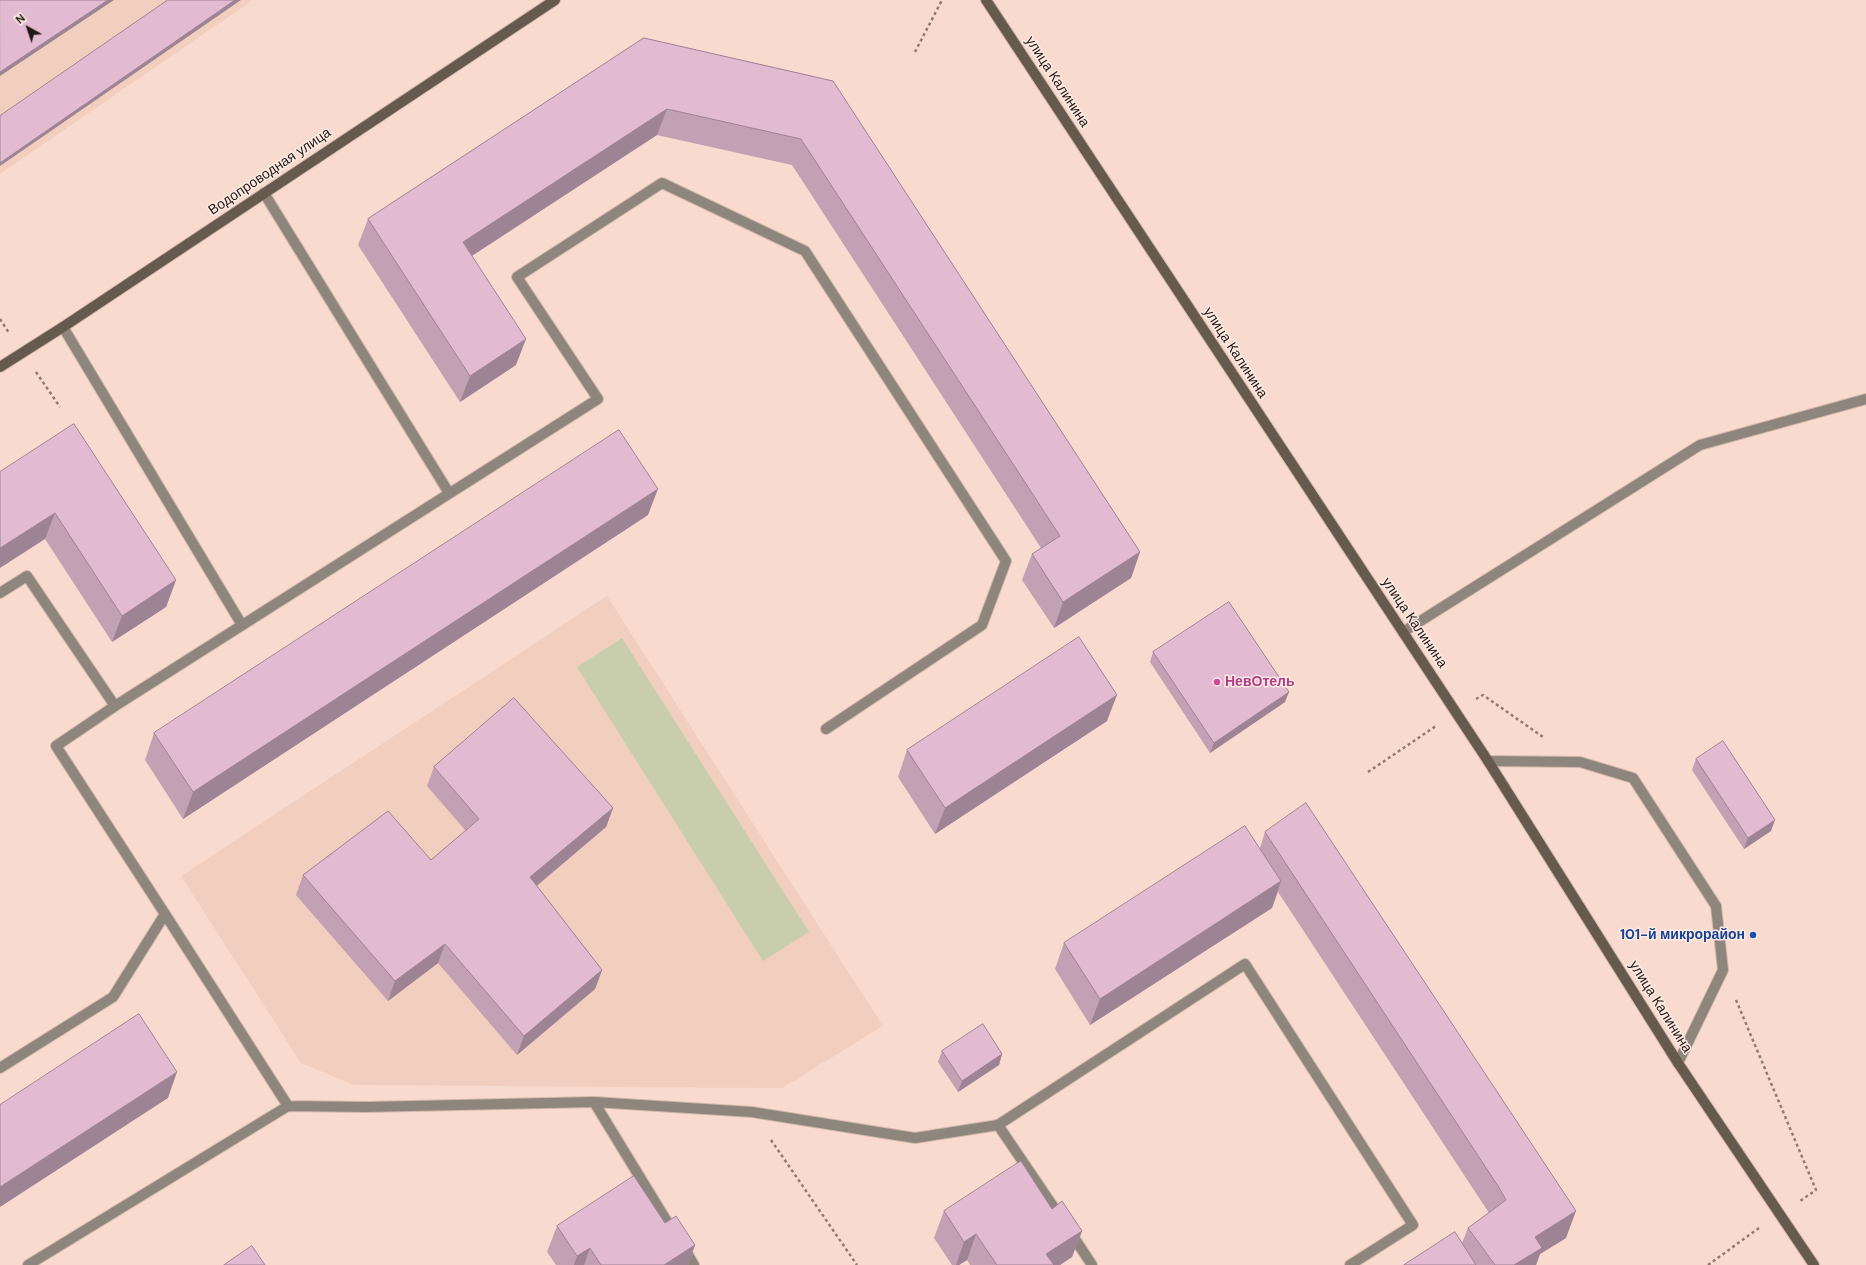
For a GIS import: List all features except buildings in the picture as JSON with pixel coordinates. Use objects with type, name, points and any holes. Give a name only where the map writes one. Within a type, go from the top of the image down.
[{"type":"main road","name":"Водопроводная улица","points":[[0,367],[63,327],[555,0]]},
{"type":"main road","name":"улица Калинина","points":[[986,0],[1488,761],[1678,1063],[1814,1265]]},
{"type":"lane","points":[[288,1106],[56,746],[115,706],[598,399],[517,277],[662,183],[805,251],[1006,561],[982,626],[826,729]]},
{"type":"lane","points":[[264,193],[449,494]]},
{"type":"lane","points":[[63,327],[242,625]]},
{"type":"lane","points":[[1403,632],[1700,445],[1866,399]]},
{"type":"lane","points":[[0,592],[27,576],[115,706]]},
{"type":"lane","points":[[1488,761],[1580,762],[1634,778],[1716,906],[1723,970],[1678,1063]]},
{"type":"lane","points":[[0,1068],[113,997],[165,914]]},
{"type":"lane","points":[[28,1265],[288,1106],[366,1107],[594,1102],[752,1112],[915,1138],[998,1125],[1245,964],[1413,1225],[1350,1265]]},
{"type":"lane","points":[[594,1102],[694,1265]]},
{"type":"lane","points":[[998,1125],[1092,1265]]},
{"type":"path","points":[[915,52],[942,0]]},
{"type":"path","points":[[1708,1265],[1779,1214],[1816,1190],[1723,970]]},
{"type":"path","points":[[752,1112],[857,1265]]},
{"type":"shaded area","points":[[0,0],[253,0],[0,174]]},
{"type":"shaded area","points":[[607,596],[883,1026],[782,1088],[354,1085],[301,1063],[181,876]]},
{"type":"green space","points":[[622,638],[809,932],[763,961],[577,667]]},
{"type":"place","name":"НевОтель","points":[[1217,682]]},
{"type":"place","name":"101-й микрорайон","points":[[1753,935]]}]
